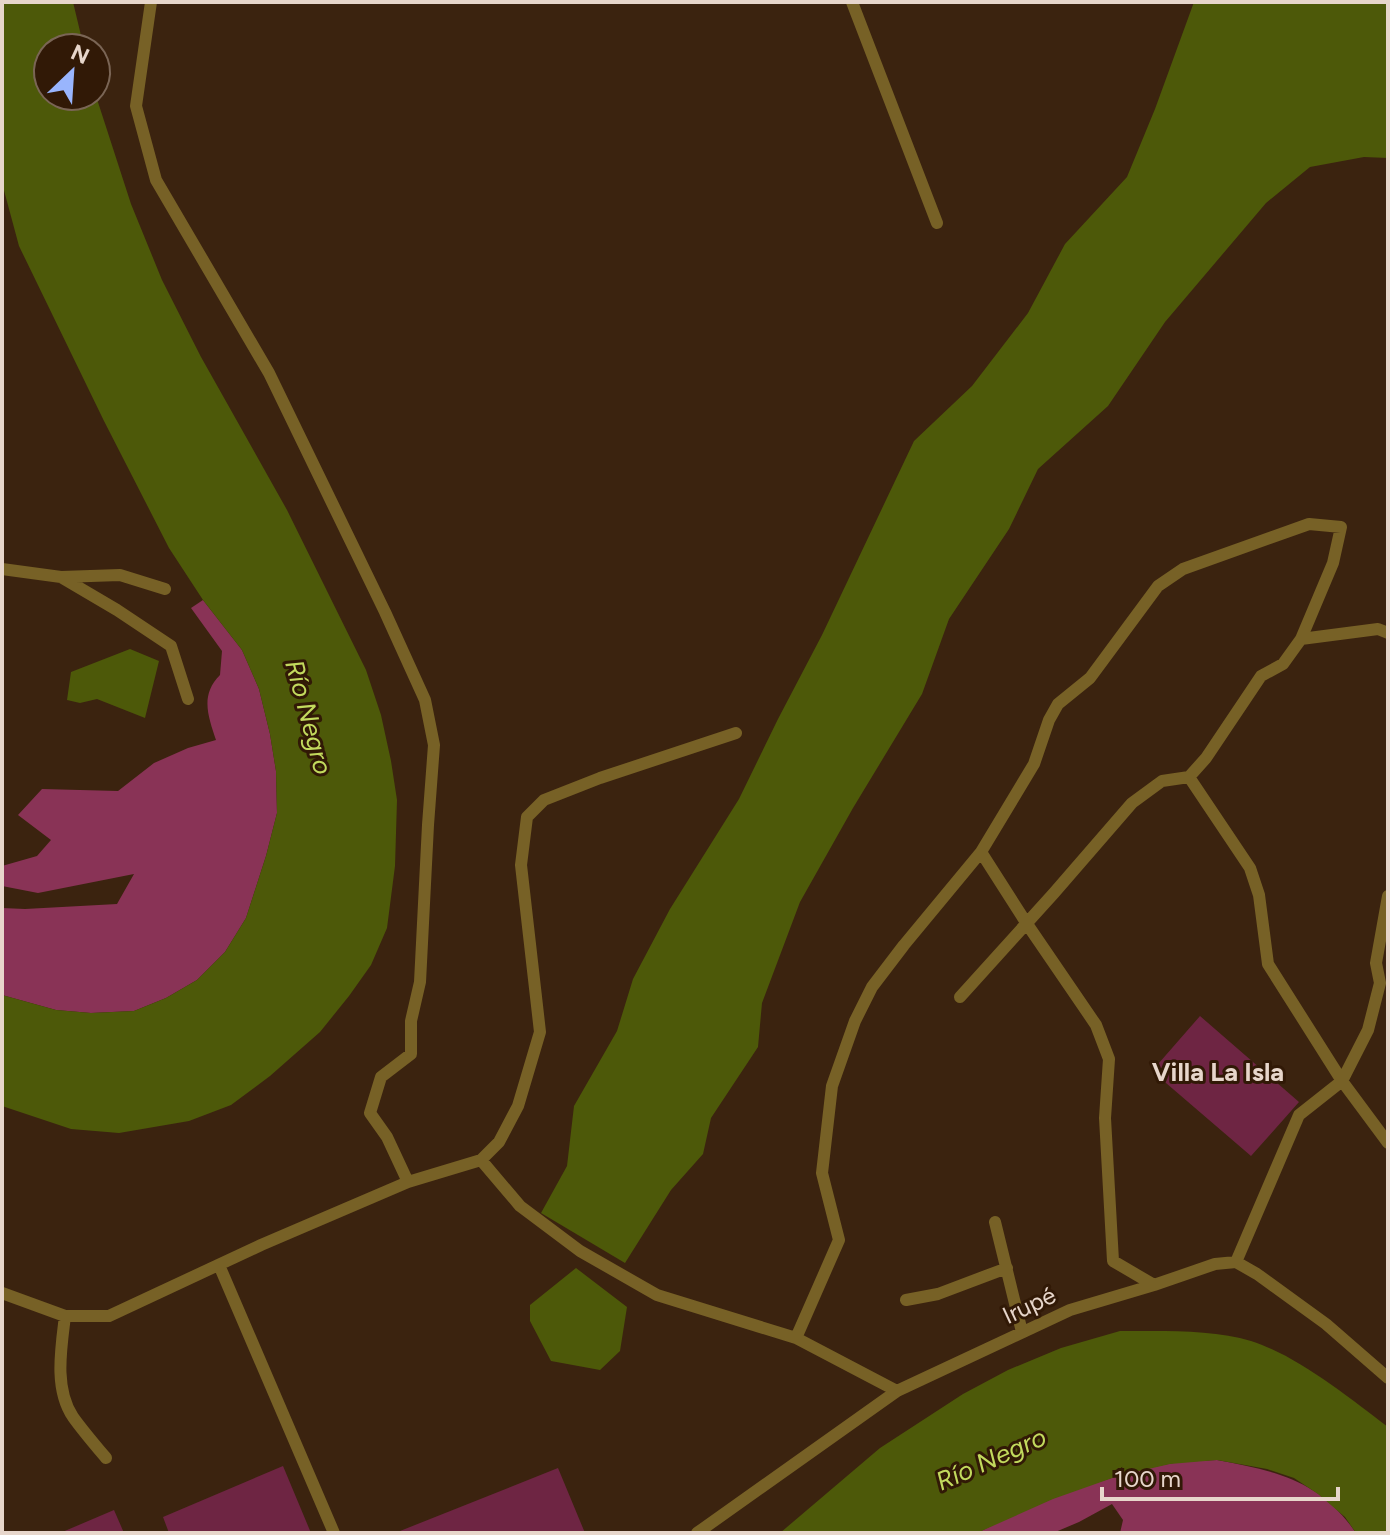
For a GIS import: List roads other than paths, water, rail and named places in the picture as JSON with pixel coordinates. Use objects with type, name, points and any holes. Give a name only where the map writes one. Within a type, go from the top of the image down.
[{"type":"street","points":[[151,2],[136,106],[156,180],[269,373],[425,700],[434,745],[420,982],[411,1021],[411,1054],[381,1077],[370,1113],[387,1137],[408,1182]]},
{"type":"street","points":[[852,2],[937,223]]},
{"type":"street","points":[[796,1338],[839,1240],[822,1173],[832,1086],[855,1021],[880,976],[981,852],[1034,764],[1049,720],[1058,704],[1090,678],[1158,586],[1183,569],[1309,524],[1341,527],[1333,563],[1301,639],[1283,664],[1261,676],[1206,758],[1189,777],[1162,781],[1132,803],[960,997]]},
{"type":"street","points":[[2,569],[61,577],[120,575],[165,589]]},
{"type":"street","points":[[61,577],[171,646],[188,699]]},
{"type":"street","points":[[1301,639],[1378,629],[1388,633]]},
{"type":"street","points":[[2,1293],[65,1316],[109,1316],[408,1182],[481,1160],[499,1142],[518,1106],[540,1032],[521,865],[527,817],[544,800],[736,733]]},
{"type":"street","points":[[1189,777],[1250,868],[1259,895],[1268,964],[1342,1081],[1388,1143]]},
{"type":"street","points":[[981,852],[1096,1025],[1109,1059],[1105,1118],[1113,1261],[1154,1285]]},
{"type":"street","points":[[1388,896],[1376,963],[1384,983],[1368,1030],[1342,1081],[1299,1115],[1236,1262],[1326,1324],[1388,1378]]},
{"type":"street","points":[[481,1160],[520,1206],[580,1251],[657,1295],[796,1338],[897,1391]]},
{"type":"street","points":[[995,1222],[1022,1332]]},
{"type":"street","name":"Irupé","points":[[697,1533],[897,1391],[1070,1310],[1215,1264],[1236,1262]]},
{"type":"street","points":[[219,1265],[334,1533]]},
{"type":"street","points":[[906,1300],[938,1294],[1007,1268]]},
{"type":"street","points":[[65,1316],[61,1388],[71,1415],[106,1458]]},
{"type":"water","name":"Río Negro","points":[[2,2],[73,2],[80,32],[32,32],[32,112],[101,112],[131,204],[162,280],[201,357],[287,510],[366,670],[381,715],[397,800],[395,866],[387,928],[371,965],[320,1032],[231,1105],[189,1121],[119,1133],[71,1129],[2,1106],[2,995],[56,1010],[91,1013],[134,1011],[166,998],[197,980],[225,952],[246,918],[277,813],[276,771],[259,689],[242,650],[203,600],[169,548],[19,246],[2,183]]},
{"type":"water","points":[[1194,2],[1388,2],[1388,158],[1364,157],[1310,167],[1266,203],[1165,322],[1108,406],[1038,469],[1009,529],[949,619],[922,694],[800,902],[762,1003],[758,1047],[711,1118],[703,1154],[671,1190],[625,1263],[541,1213],[567,1166],[574,1106],[617,1031],[633,979],[670,909],[739,799],[822,635],[914,441],[972,386],[1028,313],[1065,244],[1127,177]]},
{"type":"water","points":[[130,649],[159,661],[145,718],[97,699],[80,703],[67,700],[71,672]]},
{"type":"water","points":[[576,1268],[627,1307],[620,1351],[600,1370],[551,1361],[530,1321],[530,1305]]},
{"type":"water","name":"Río Negro","points":[[1120,1331],[1203,1333],[1251,1341],[1287,1357],[1322,1378],[1388,1427],[1388,1533],[1356,1533],[1345,1517],[1294,1478],[1267,1469],[1217,1460],[1170,1464],[1118,1476],[1053,1499],[977,1533],[780,1533],[880,1448],[963,1394],[1008,1370],[1061,1348]]},
{"type":"district","name":"Villa La Isla","points":[[1218,1072]]}]
